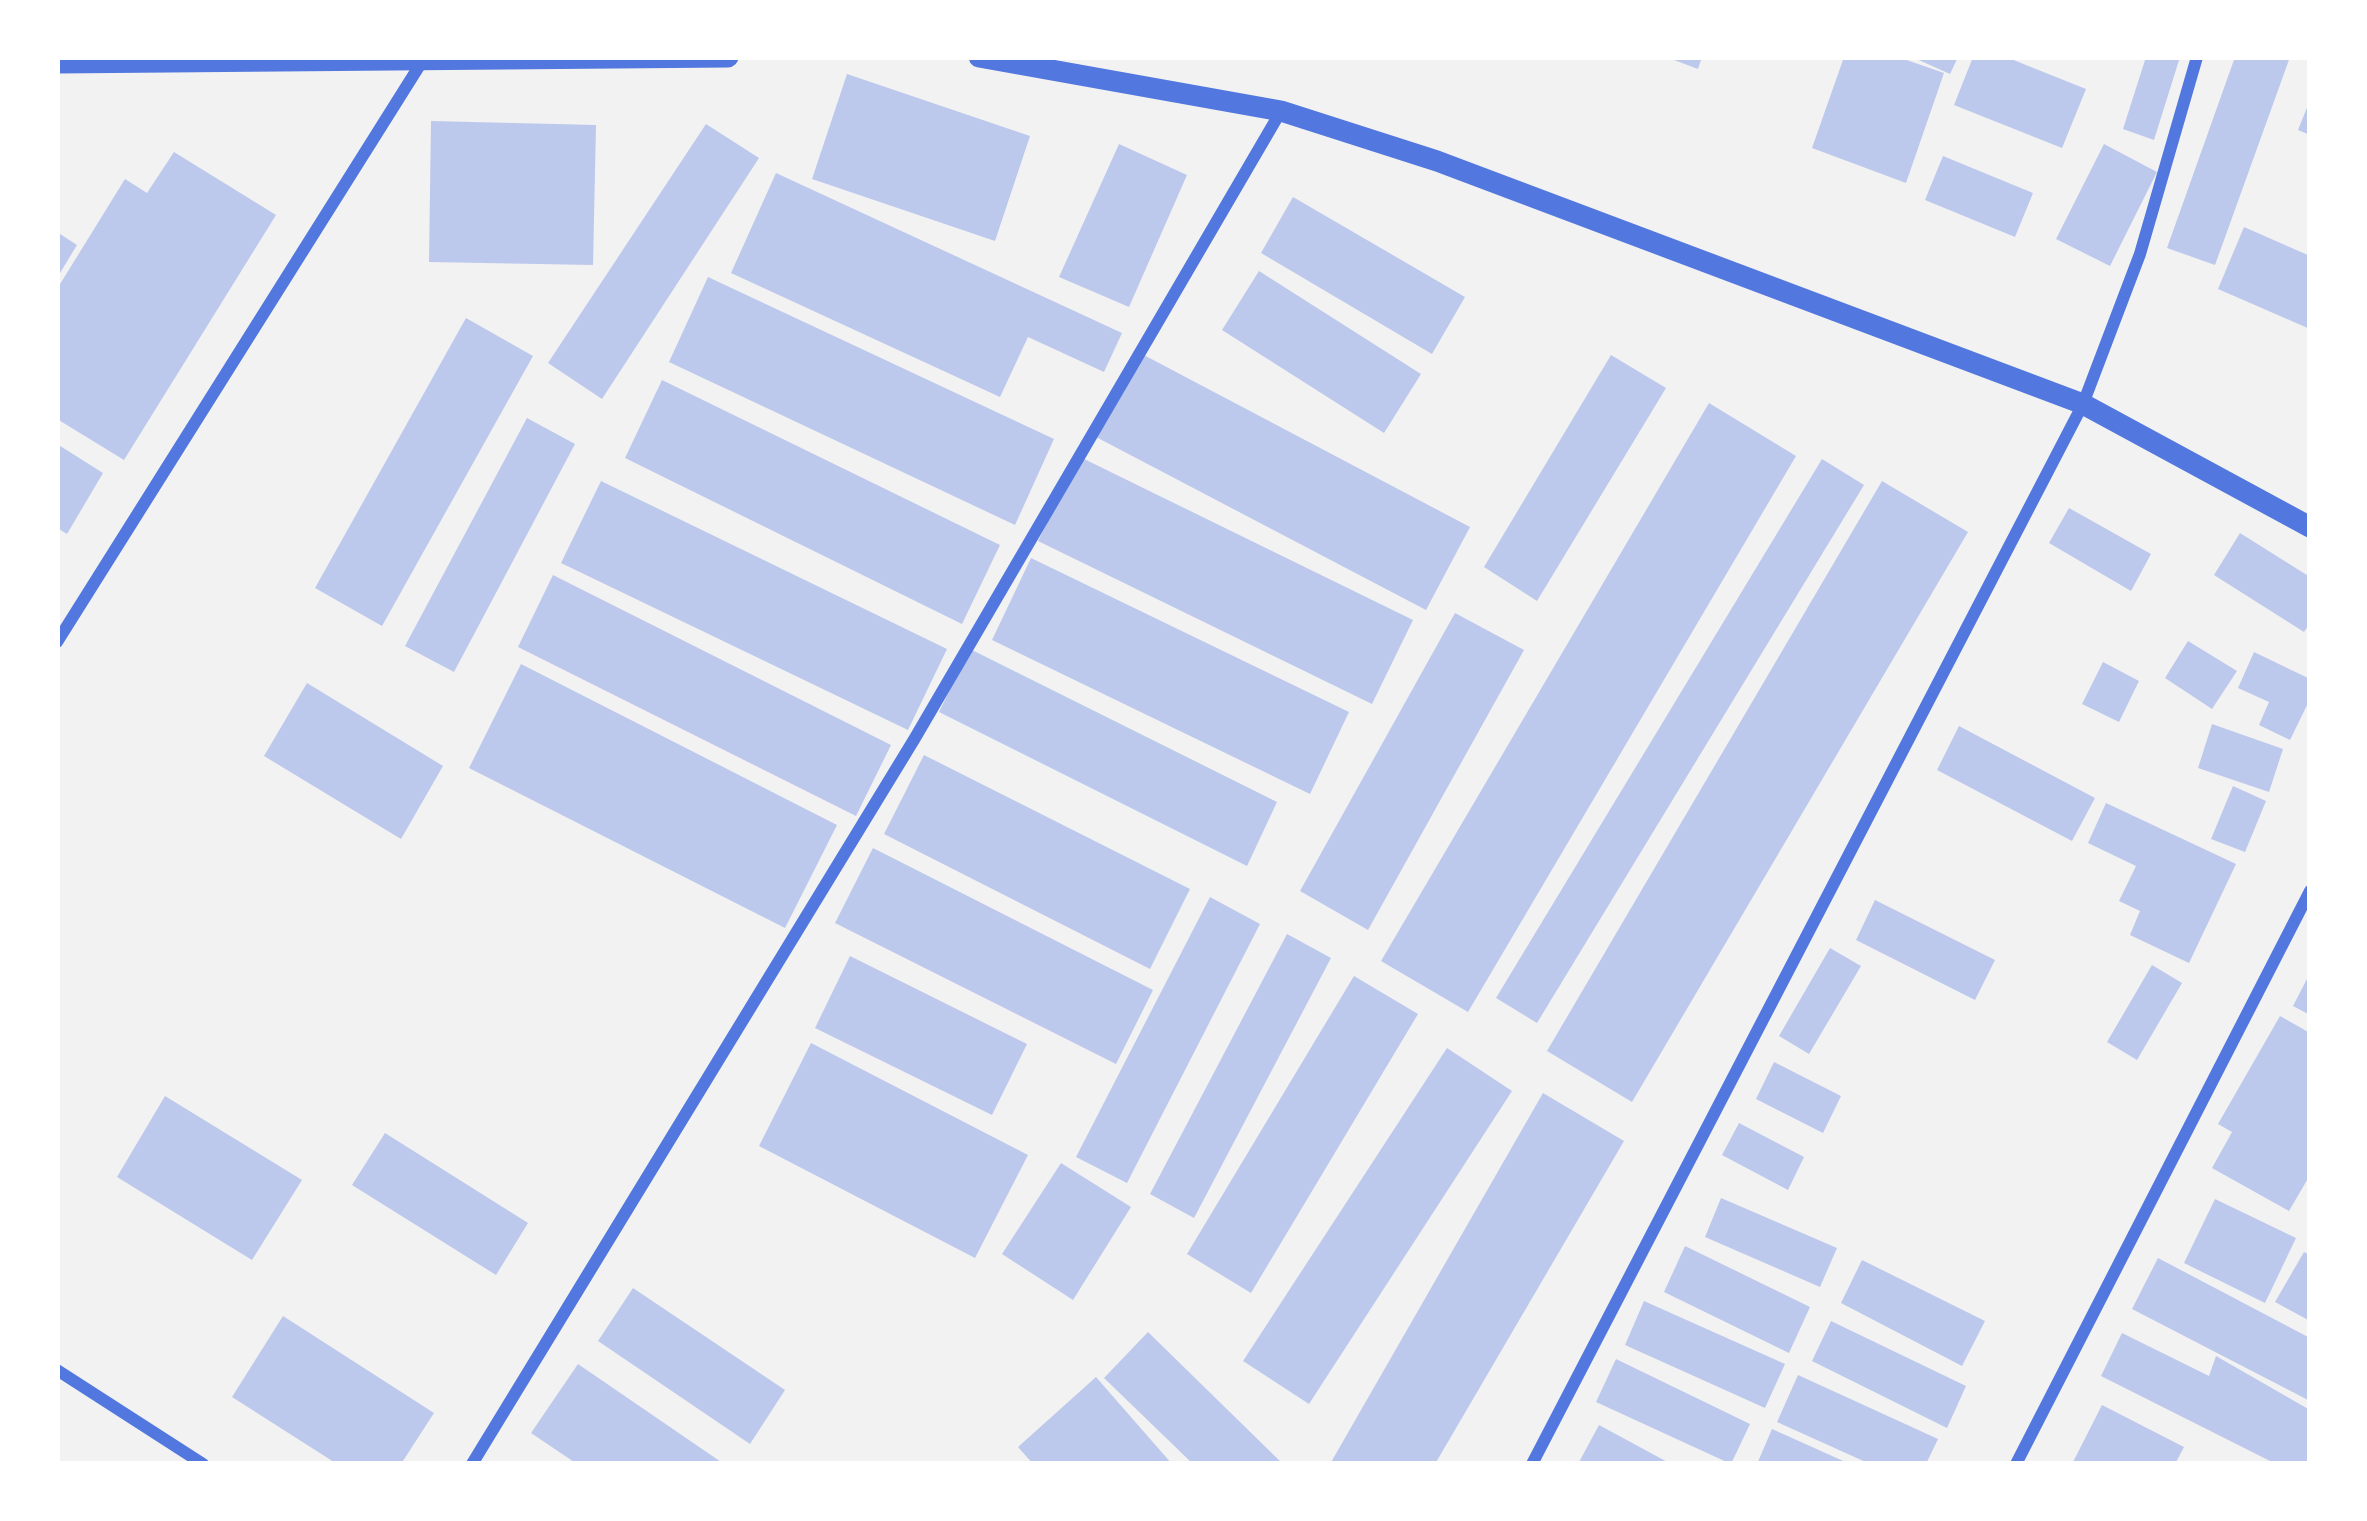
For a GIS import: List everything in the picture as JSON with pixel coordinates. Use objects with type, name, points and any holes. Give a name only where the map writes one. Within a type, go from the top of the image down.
[{"type":"street","points":[[57,63],[728,57]]},
{"type":"street","points":[[979,57],[1281,111],[1437,161],[2083,404],[2310,527]]},
{"type":"street","points":[[1532,1464],[2083,404],[2140,254],[2197,57]]},
{"type":"street","points":[[57,642],[423,60]]},
{"type":"street","points":[[472,1464],[915,738],[1281,111]]},
{"type":"street","points":[[2016,1464],[2310,891]]},
{"type":"street","points":[[57,1370],[203,1464]]},
{"type":"building","points":[[1666,57],[1702,57],[1698,69]]},
{"type":"building","points":[[1844,57],[1898,57],[1944,73],[1906,183],[1812,148]]},
{"type":"building","points":[[1912,57],[1958,57],[1950,74]]},
{"type":"building","points":[[1973,57],[2006,57],[2086,89],[2062,148],[1954,105]]},
{"type":"building","points":[[2146,57],[2180,57],[2154,140],[2123,129]]},
{"type":"building","points":[[2235,57],[2290,57],[2215,265],[2167,248]]},
{"type":"building","points":[[847,74],[1030,136],[995,241],[812,179]]},
{"type":"building","points":[[2310,100],[2310,135],[2298,130]]},
{"type":"building","points":[[431,121],[596,125],[593,265],[429,262]]},
{"type":"building","points":[[706,124],[759,158],[602,399],[548,363]]},
{"type":"building","points":[[1119,144],[1187,175],[1129,307],[1059,277]]},
{"type":"building","points":[[2104,144],[2157,172],[2110,266],[2056,239]]},
{"type":"building","points":[[174,152],[276,215],[124,460],[57,419],[57,289],[125,179],[147,193]]},
{"type":"building","points":[[1943,156],[2033,193],[2015,237],[1925,200]]},
{"type":"building","points":[[776,173],[1122,333],[1104,372],[1028,337],[1000,397],[731,273]]},
{"type":"building","points":[[1293,197],[1465,297],[1432,354],[1261,253]]},
{"type":"building","points":[[2244,227],[2310,256],[2310,329],[2218,289]]},
{"type":"building","points":[[57,232],[77,245],[57,278]]},
{"type":"building","points":[[1259,271],[1421,374],[1384,433],[1222,330]]},
{"type":"building","points":[[708,277],[1054,439],[1015,525],[669,362]]},
{"type":"building","points":[[466,318],[533,356],[382,626],[315,588]]},
{"type":"building","points":[[1140,353],[1470,527],[1426,610],[1096,437]]},
{"type":"building","points":[[1611,355],[1666,388],[1537,601],[1484,567]]},
{"type":"building","points":[[662,380],[1000,545],[962,624],[625,458]]},
{"type":"building","points":[[1709,403],[1796,456],[1468,1012],[1381,961]]},
{"type":"building","points":[[527,418],[575,444],[454,672],[405,646]]},
{"type":"building","points":[[57,444],[103,473],[67,534],[57,528]]},
{"type":"building","points":[[1080,457],[1413,620],[1372,704],[1038,541]]},
{"type":"building","points":[[1822,459],[1864,485],[1537,1023],[1496,998]]},
{"type":"building","points":[[601,481],[947,649],[908,730],[561,563]]},
{"type":"building","points":[[1882,481],[1968,532],[1632,1102],[1547,1051]]},
{"type":"building","points":[[2069,508],[2151,554],[2131,591],[2049,543]]},
{"type":"building","points":[[2240,533],[2310,577],[2310,623],[2304,632],[2214,575]]},
{"type":"building","points":[[1031,558],[1349,712],[1310,794],[992,640]]},
{"type":"building","points":[[553,575],[891,745],[856,816],[518,647]]},
{"type":"building","points":[[1455,613],[1524,650],[1368,930],[1300,891]]},
{"type":"building","points":[[2188,641],[2237,671],[2212,709],[2165,678]]},
{"type":"building","points":[[970,649],[1277,802],[1247,866],[939,712]]},
{"type":"building","points":[[2254,652],[2310,679],[2310,699],[2290,740],[2259,725],[2269,702],[2238,688]]},
{"type":"building","points":[[2103,662],[2139,681],[2119,722],[2082,704]]},
{"type":"building","points":[[521,664],[837,825],[785,928],[469,768]]},
{"type":"building","points":[[307,683],[443,766],[401,839],[264,756]]},
{"type":"building","points":[[2212,724],[2283,749],[2269,792],[2198,768]]},
{"type":"building","points":[[1959,726],[2095,798],[2072,841],[1937,770]]},
{"type":"building","points":[[924,755],[1190,889],[1150,969],[884,834]]},
{"type":"building","points":[[2233,786],[2266,801],[2245,852],[2211,839]]},
{"type":"building","points":[[2106,803],[2236,864],[2189,963],[2130,935],[2140,911],[2119,901],[2136,866],[2088,843]]},
{"type":"building","points":[[873,848],[1153,990],[1116,1064],[835,923]]},
{"type":"building","points":[[1210,897],[1260,924],[1127,1183],[1076,1157]]},
{"type":"building","points":[[1875,900],[1995,960],[1975,1000],[1856,940]]},
{"type":"building","points":[[1287,934],[1331,958],[1194,1218],[1150,1194]]},
{"type":"building","points":[[1830,948],[1861,966],[1809,1054],[1779,1036]]},
{"type":"building","points":[[850,956],[1027,1044],[992,1115],[815,1028]]},
{"type":"building","points":[[2152,965],[2182,983],[2137,1060],[2107,1042]]},
{"type":"building","points":[[2310,973],[2310,1015],[2293,1006]]},
{"type":"building","points":[[1354,976],[1418,1014],[1251,1293],[1187,1254]]},
{"type":"building","points":[[2280,1016],[2310,1033],[2310,1175],[2289,1211],[2212,1168],[2232,1132],[2218,1124]]},
{"type":"building","points":[[811,1043],[1028,1155],[975,1258],[759,1146]]},
{"type":"building","points":[[1447,1048],[1512,1091],[1309,1404],[1243,1361]]},
{"type":"building","points":[[1774,1062],[1841,1096],[1823,1133],[1756,1099]]},
{"type":"building","points":[[1543,1093],[1624,1141],[1435,1464],[1330,1464]]},
{"type":"building","points":[[165,1096],[302,1180],[252,1260],[117,1177]]},
{"type":"building","points":[[1739,1123],[1804,1157],[1788,1190],[1722,1155]]},
{"type":"building","points":[[385,1133],[528,1223],[496,1275],[352,1185]]},
{"type":"building","points":[[1061,1163],[1131,1207],[1073,1300],[1002,1254]]},
{"type":"building","points":[[1721,1198],[1837,1248],[1820,1287],[1705,1237]]},
{"type":"building","points":[[2215,1199],[2296,1238],[2265,1303],[2184,1263]]},
{"type":"building","points":[[1685,1246],[1810,1307],[1789,1353],[1664,1292]]},
{"type":"building","points":[[2304,1252],[2310,1255],[2310,1321],[2275,1302]]},
{"type":"building","points":[[2158,1258],[2310,1338],[2310,1401],[2132,1309]]},
{"type":"building","points":[[1862,1260],[1985,1321],[1962,1366],[1841,1303]]},
{"type":"building","points":[[633,1288],[785,1390],[750,1444],[598,1341]]},
{"type":"building","points":[[1644,1301],[1785,1364],[1765,1408],[1625,1345]]},
{"type":"building","points":[[283,1316],[434,1413],[401,1464],[337,1464],[232,1397]]},
{"type":"building","points":[[1831,1321],[1966,1386],[1947,1428],[1812,1361]]},
{"type":"building","points":[[1148,1332],[1283,1464],[1193,1464],[1104,1378]]},
{"type":"building","points":[[2122,1333],[2209,1376],[2216,1356],[2310,1410],[2310,1464],[2276,1464],[2101,1376]]},
{"type":"building","points":[[1616,1359],[1750,1424],[1731,1464],[1596,1402]]},
{"type":"building","points":[[578,1364],[724,1464],[577,1464],[531,1433]]},
{"type":"building","points":[[1798,1375],[1938,1439],[1926,1464],[1870,1464],[1777,1422]]},
{"type":"building","points":[[1096,1377],[1172,1464],[1033,1464],[1018,1447]]},
{"type":"building","points":[[2102,1405],[2184,1447],[2175,1464],[2072,1464]]},
{"type":"building","points":[[1599,1425],[1671,1464],[1578,1464]]},
{"type":"building","points":[[1772,1429],[1850,1464],[1757,1464]]}]
